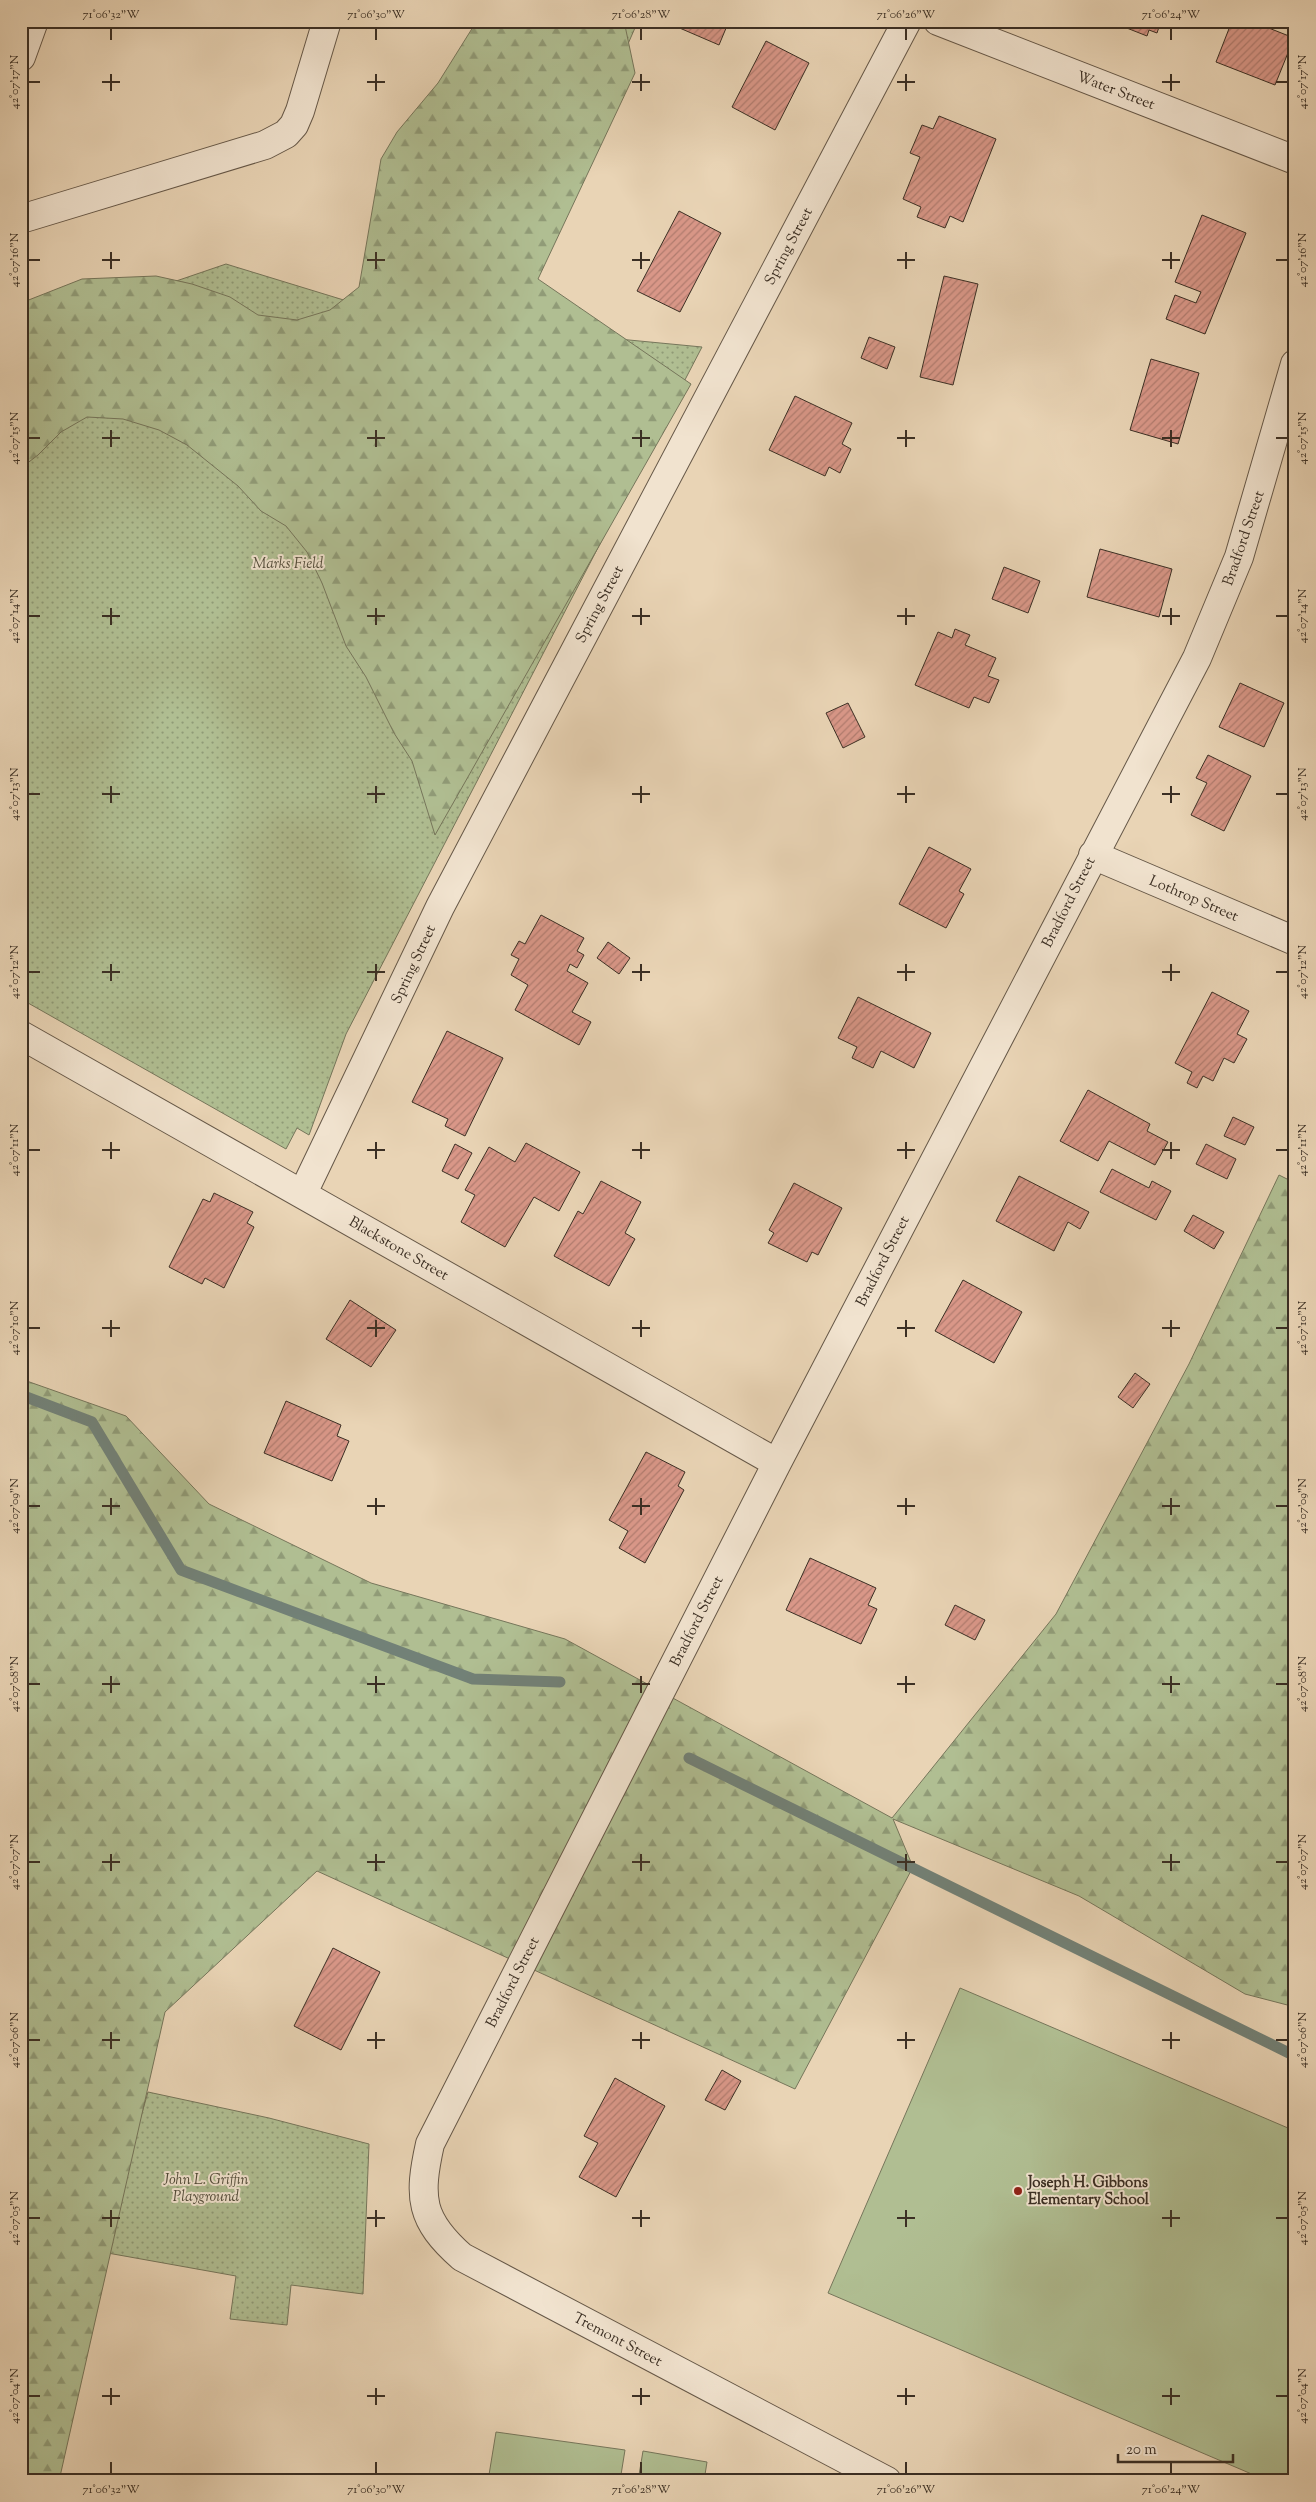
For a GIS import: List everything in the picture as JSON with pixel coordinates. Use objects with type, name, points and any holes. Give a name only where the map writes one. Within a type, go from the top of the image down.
[{"type":"street","points":[[21,57],[34,21]]},
{"type":"street","points":[[21,219],[265,145],[286,134],[300,111],[327,21]]},
{"type":"street","name":"Spring Street","points":[[303,1194],[440,907],[907,21]]},
{"type":"street","name":"Water Street","points":[[938,21],[1295,160]]},
{"type":"street","name":"Bradford Street","points":[[430,2144],[777,1463],[1197,658],[1239,557],[1295,364]]},
{"type":"street","name":"Lothrop Street","points":[[1093,855],[1295,941]]},
{"type":"street","name":"Blackstone Street","points":[[21,1035],[777,1463]]},
{"type":"street","name":"Tremont Street","points":[[430,2144],[425,2164],[424,2205],[432,2226],[462,2257],[887,2481]]},
{"type":"green space","name":"Marks Field","points":[[489,21],[638,21],[504,328],[702,347],[346,1034],[309,1135],[297,1128],[286,1149],[21,999],[21,334],[226,264],[360,305]]},
{"type":"green space","points":[[492,21],[624,21],[635,73],[538,279],[691,384],[435,835],[412,761],[394,733],[366,677],[346,646],[322,583],[307,552],[286,526],[261,511],[238,486],[187,445],[159,430],[123,419],[87,417],[61,432],[38,455],[21,468],[21,303],[82,279],[156,276],[192,284],[230,297],[258,315],[297,320],[330,310],[359,287],[381,159],[397,132],[438,83],[473,27]]},
{"type":"green space","points":[[1279,1175],[1295,1183],[1295,2007],[1245,1994],[1079,1896],[893,1819],[913,1867],[795,2089],[317,1871],[165,2012],[59,2481],[21,2481],[21,1379],[126,1416],[209,1504],[371,1583],[565,1639],[892,1818],[1056,1614],[1189,1364]]},
{"type":"green space","points":[[960,1988],[1295,2131],[1295,2481],[1268,2481],[828,2293]]},
{"type":"green space","name":"John L. Griffin Playground","points":[[148,2092],[269,2118],[369,2144],[363,2294],[291,2285],[287,2325],[230,2319],[236,2276],[102,2252]]},
{"type":"green space","points":[[496,2432],[625,2450],[620,2481],[488,2481]]},
{"type":"green space","points":[[643,2451],[707,2462],[704,2481],[638,2481]]},
{"type":"building","points":[[669,21],[729,21],[719,45],[668,23]]},
{"type":"building","points":[[1109,21],[1161,21],[1157,33],[1149,30],[1147,36]]},
{"type":"building","points":[[1232,21],[1251,21],[1294,38],[1275,85],[1216,62]]},
{"type":"building","points":[[766,41],[809,63],[775,130],[732,107]]},
{"type":"building","points":[[939,116],[996,139],[963,222],[950,216],[945,228],[917,217],[921,207],[903,199],[920,157],[910,153],[922,125],[933,129]]},
{"type":"building","points":[[679,211],[721,233],[680,312],[637,291]]},
{"type":"building","points":[[1202,215],[1246,233],[1205,334],[1166,319],[1175,295],[1196,303],[1201,292],[1175,282]]},
{"type":"building","points":[[944,276],[978,284],[953,385],[920,377]]},
{"type":"building","points":[[869,337],[895,347],[887,369],[861,358]]},
{"type":"building","points":[[1151,359],[1199,373],[1178,444],[1130,430]]},
{"type":"building","points":[[795,396],[852,423],[842,444],[851,449],[840,473],[829,467],[825,476],[769,450]]},
{"type":"building","points":[[1100,549],[1172,569],[1159,617],[1087,597]]},
{"type":"building","points":[[1004,567],[1040,581],[1028,613],[992,599]]},
{"type":"building","points":[[955,629],[970,635],[965,645],[996,658],[988,676],[999,680],[989,703],[974,697],[969,708],[915,685],[938,632],[952,638]]},
{"type":"building","points":[[1240,683],[1284,703],[1264,747],[1219,727]]},
{"type":"building","points":[[848,703],[865,737],[843,748],[826,713]]},
{"type":"building","points":[[1208,755],[1251,776],[1224,831],[1191,815],[1207,783],[1196,778]]},
{"type":"building","points":[[929,847],[971,869],[959,891],[964,894],[946,928],[899,904]]},
{"type":"building","points":[[541,915],[584,938],[577,951],[584,955],[577,968],[570,964],[567,971],[588,983],[572,1012],[591,1022],[579,1045],[515,1010],[528,985],[511,975],[519,959],[511,955],[519,941],[525,944]]},
{"type":"building","points":[[608,942],[630,958],[619,974],[597,958]]},
{"type":"building","points":[[1212,992],[1249,1011],[1237,1034],[1247,1039],[1234,1063],[1224,1058],[1213,1081],[1203,1076],[1197,1088],[1187,1083],[1192,1072],[1175,1063]]},
{"type":"building","points":[[858,997],[931,1033],[914,1068],[881,1051],[873,1068],[852,1058],[857,1047],[838,1038]]},
{"type":"building","points":[[447,1031],[503,1058],[465,1136],[445,1126],[448,1119],[412,1102]]},
{"type":"building","points":[[1088,1090],[1150,1124],[1147,1131],[1168,1142],[1155,1165],[1109,1141],[1098,1161],[1060,1141]]},
{"type":"building","points":[[1233,1117],[1254,1127],[1245,1145],[1224,1136]]},
{"type":"building","points":[[526,1143],[580,1172],[559,1211],[534,1197],[505,1247],[461,1222],[475,1195],[465,1190],[489,1147],[515,1162]]},
{"type":"building","points":[[455,1144],[472,1153],[458,1179],[442,1171]]},
{"type":"building","points":[[1206,1144],[1236,1159],[1227,1179],[1196,1164]]},
{"type":"building","points":[[1112,1169],[1149,1188],[1152,1181],[1171,1191],[1156,1220],[1100,1192]]},
{"type":"building","points":[[1019,1176],[1089,1212],[1080,1229],[1068,1222],[1054,1251],[996,1221]]},
{"type":"building","points":[[601,1181],[641,1202],[625,1233],[635,1239],[609,1286],[554,1256],[578,1211],[583,1214]]},
{"type":"building","points":[[794,1183],[842,1208],[818,1255],[812,1252],[807,1262],[768,1243],[774,1233],[769,1230]]},
{"type":"building","points":[[214,1193],[253,1212],[247,1223],[254,1227],[224,1288],[205,1278],[202,1284],[169,1267],[203,1199],[210,1202]]},
{"type":"building","points":[[1193,1215],[1224,1232],[1214,1249],[1184,1231]]},
{"type":"building","points":[[963,1280],[1022,1312],[994,1363],[935,1331]]},
{"type":"building","points":[[350,1300],[396,1330],[371,1367],[326,1339]]},
{"type":"building","points":[[1135,1373],[1150,1384],[1133,1408],[1118,1397]]},
{"type":"building","points":[[286,1401],[341,1425],[337,1436],[349,1441],[332,1481],[264,1453]]},
{"type":"building","points":[[646,1452],[685,1472],[678,1486],[684,1490],[645,1563],[619,1548],[628,1531],[609,1520]]},
{"type":"building","points":[[810,1558],[876,1588],[868,1605],[877,1609],[861,1644],[786,1610]]},
{"type":"building","points":[[955,1605],[985,1620],[975,1640],[945,1625]]},
{"type":"building","points":[[333,1948],[380,1972],[341,2050],[294,2026]]},
{"type":"building","points":[[722,2070],[741,2081],[725,2110],[705,2100]]},
{"type":"building","points":[[615,2078],[665,2106],[616,2197],[579,2177],[598,2143],[584,2136]]},
{"type":"waterway","points":[[21,1395],[92,1422],[181,1570],[473,1679],[560,1682]]},
{"type":"waterway","points":[[689,1758],[1295,2056]]},
{"type":"place","name":"Joseph H. Gibbons Elementary School","points":[[1018,2191]]}]
